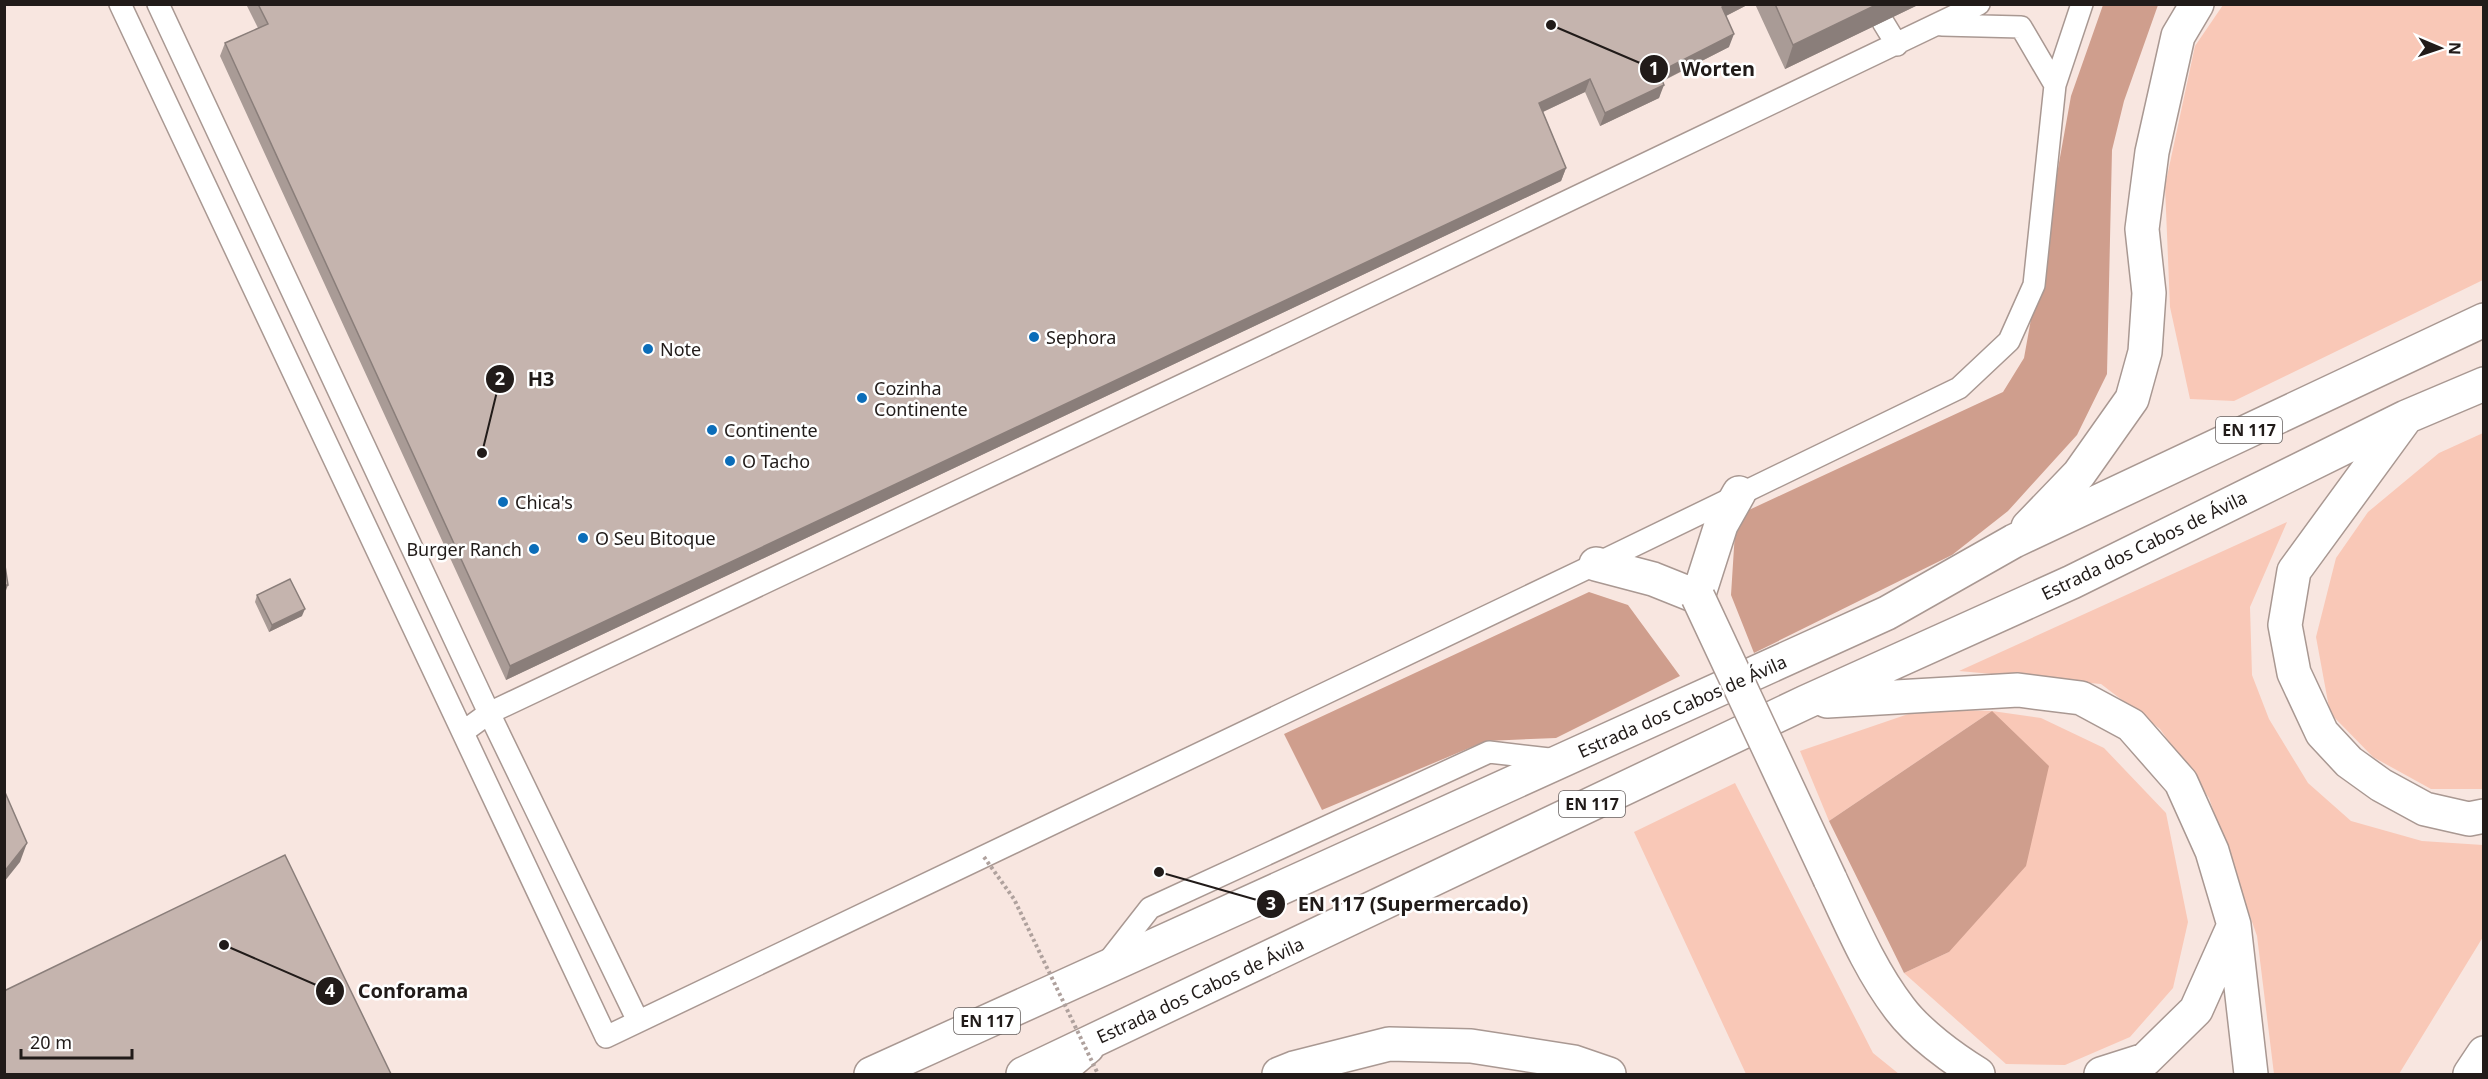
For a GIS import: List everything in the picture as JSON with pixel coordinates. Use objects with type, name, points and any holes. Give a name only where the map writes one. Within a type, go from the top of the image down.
[{"type":"main road","points":[[2014,541],[2079,474],[2132,399],[2145,352],[2149,294],[2142,229],[2152,152],[2178,36],[2197,4]]},
{"type":"main road","name":"Estrada dos Cabos de Ávila","points":[[871,1074],[1887,613],[2014,541],[2484,320]]},
{"type":"main road","name":"Estrada dos Cabos de Ávila","points":[[1023,1074],[1806,702],[2072,582],[2406,417],[2484,384]]},
{"type":"main road","points":[[2406,417],[2294,571],[2285,625],[2294,673],[2322,733],[2349,762],[2381,785],[2425,809],[2469,819],[2484,816]]},
{"type":"main road","points":[[1738,493],[1721,525],[1698,597],[1864,953],[1901,1010],[1948,1054],[1978,1074]]},
{"type":"main road","points":[[1596,564],[1653,579],[1698,597]]},
{"type":"main road","points":[[1806,702],[2018,690],[2081,698],[2131,725],[2181,782],[2212,851],[2234,925],[2251,1074]]},
{"type":"main road","points":[[2101,1074],[2145,1060],[2196,1010],[2234,925]]},
{"type":"main road","points":[[1280,1074],[1294,1068],[1389,1044],[1472,1046],[1574,1062],[1609,1074]]},
{"type":"main road","points":[[2470,1074],[2484,1053]]},
{"type":"lane","points":[[120,4],[606,1037],[1959,388],[2009,341],[2034,285],[2055,85],[2082,4]]},
{"type":"lane","points":[[463,732],[489,713],[1941,25],[1979,4]]},
{"type":"lane","points":[[163,9],[489,713],[638,1021]]},
{"type":"lane","points":[[1883,22],[1898,45]]},
{"type":"lane","points":[[1941,25],[2021,27],[2055,85]]},
{"type":"lane","points":[[1065,1074],[1115,1031]]},
{"type":"path","points":[[984,857],[1014,900],[1098,1074]]},
{"type":"shaded area","points":[[2103,5],[2158,5],[2124,101],[2112,150],[2107,374],[2077,435],[2008,511],[1952,555],[1754,653],[1731,595],[1736,516],[2003,392],[2024,358],[2071,96]]},
{"type":"shaded area","points":[[2223,5],[2484,5],[2483,280],[2234,401],[2190,399],[2170,307],[2165,186],[2195,46]]},
{"type":"shaded area","points":[[2483,433],[2483,789],[2431,789],[2373,757],[2330,713],[2316,637],[2336,558],[2368,512],[2439,453]]},
{"type":"shaded area","points":[[2287,522],[2250,607],[2252,675],[2269,719],[2308,783],[2351,821],[2422,841],[2483,845],[2483,937],[2399,1074],[2274,1074],[2257,936],[2209,798],[2160,729],[2101,684],[1959,671]]},
{"type":"shaded area","points":[[1589,592],[1628,605],[1680,676],[1556,738],[1486,741],[1322,810],[1284,734]]},
{"type":"shaded area","points":[[1923,709],[1992,711],[1829,821],[1800,751]]},
{"type":"shaded area","points":[[1992,711],[2041,718],[2104,748],[2166,813],[2188,922],[2173,988],[2130,1037],[2065,1065],[2006,1064],[1904,973],[1949,952]]},
{"type":"shaded area","points":[[1992,711],[2049,766],[2026,866],[1949,952],[1904,973],[1829,821]]},
{"type":"shaded area","points":[[1735,783],[1873,1053],[1899,1074],[1746,1074],[1634,832]]},
{"type":"building","name":"Continente","points":[[258,4],[1728,4],[1722,7],[1734,34],[1659,72],[1664,85],[1605,113],[1590,79],[1539,103],[1566,168],[510,666],[225,43],[268,24]]},
{"type":"building","points":[[1775,4],[1878,4],[1793,45]]},
{"type":"building","points":[[4,559],[8,585],[4,585]]},
{"type":"building","points":[[290,579],[305,609],[272,625],[257,595]]},
{"type":"building","points":[[4,790],[27,843],[4,872]]},
{"type":"building","points":[[285,855],[391,1074],[4,1074],[4,991]]},
{"type":"place","name":"Worten","points":[[1551,25]]},
{"type":"place","name":"Sephora","points":[[1034,337]]},
{"type":"place","name":"Note","points":[[648,349]]},
{"type":"place","name":"Cozinha Continente","points":[[862,398]]},
{"type":"place","name":"Continente","points":[[712,430]]},
{"type":"place","name":"H3","points":[[482,453]]},
{"type":"place","name":"O Tacho","points":[[730,461]]},
{"type":"place","name":"Chica's","points":[[503,502]]},
{"type":"place","name":"O Seu Bitoque","points":[[583,538]]},
{"type":"place","name":"Burger Ranch","points":[[534,549]]},
{"type":"place","name":"EN 117 (Supermercado)","points":[[1159,872]]},
{"type":"place","name":"Conforama","points":[[224,945]]}]
